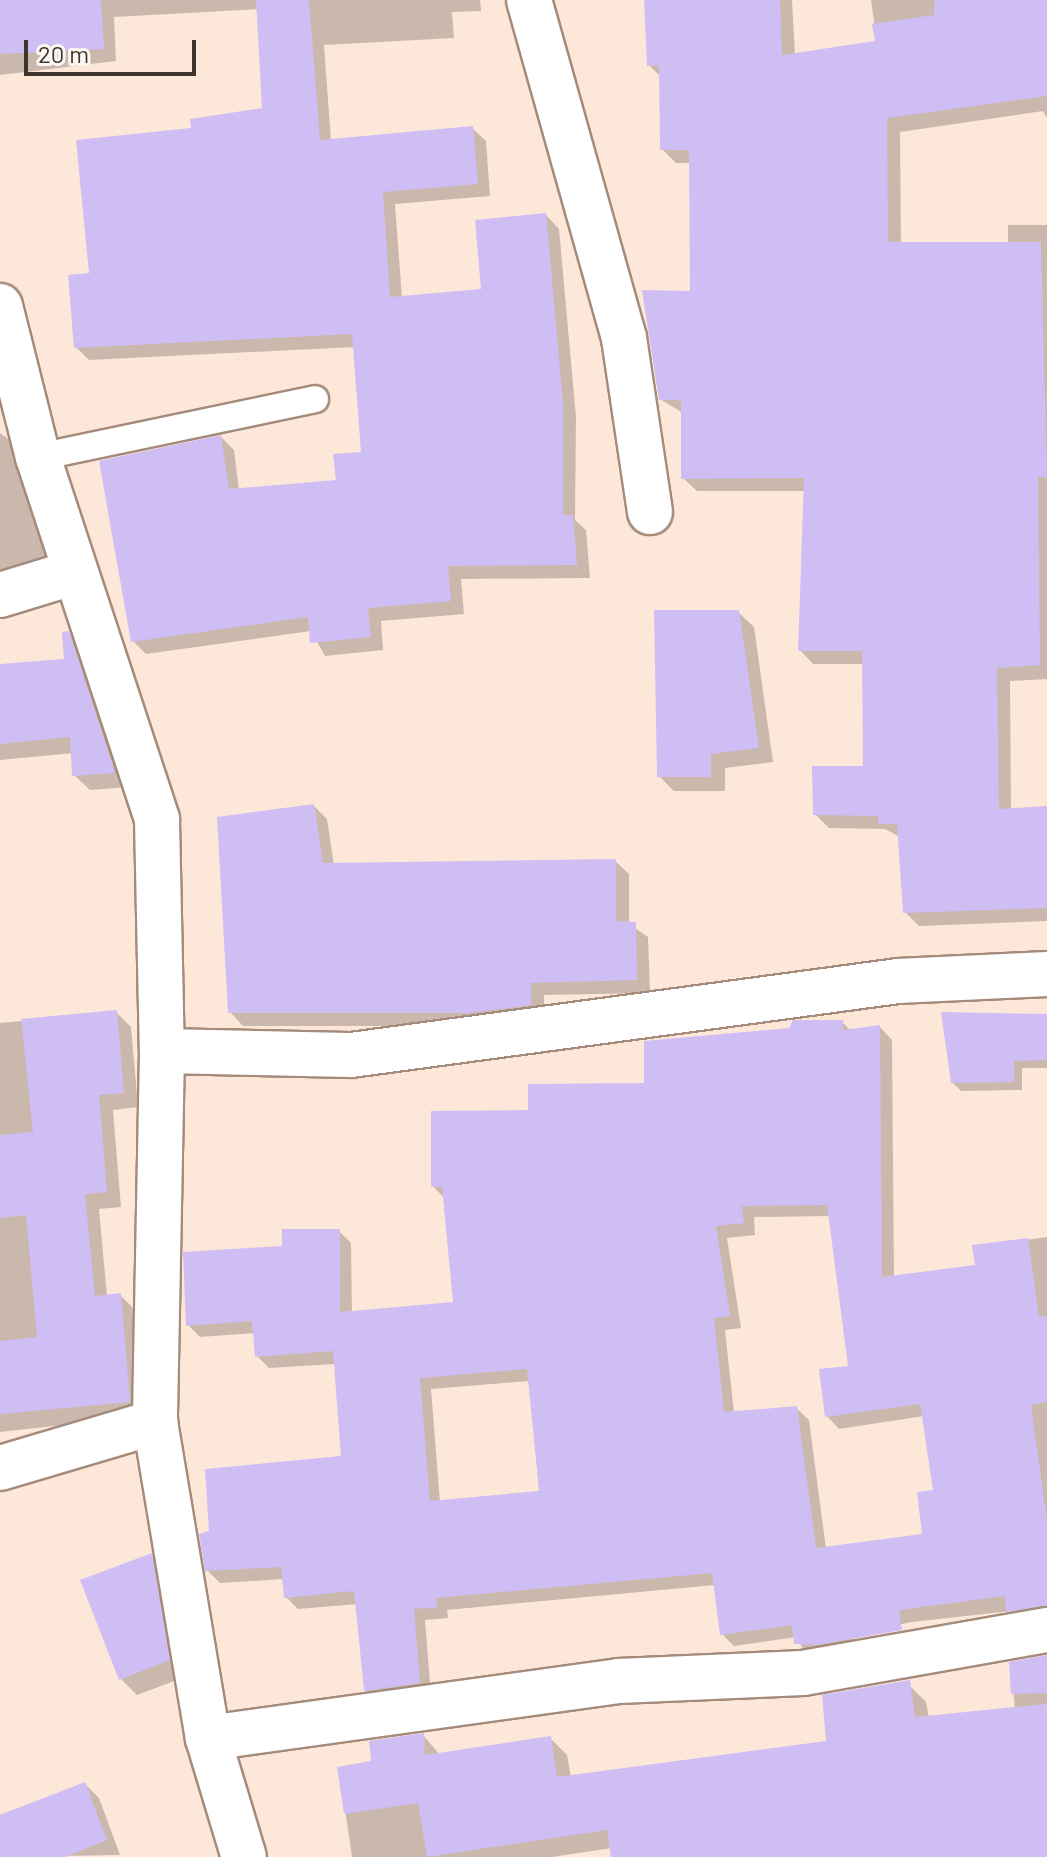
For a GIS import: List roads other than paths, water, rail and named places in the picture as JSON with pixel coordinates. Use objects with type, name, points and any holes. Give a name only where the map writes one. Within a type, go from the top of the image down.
[{"type":"street","points":[[529,0],[624,338],[650,512]]},
{"type":"street","points":[[0,306],[38,457],[157,820],[162,1051],[155,1422],[208,1738],[244,1857]]},
{"type":"street","points":[[0,595],[75,572]]},
{"type":"street","points":[[162,1051],[351,1055],[898,981],[1047,974]]},
{"type":"street","points":[[0,1468],[155,1422]]},
{"type":"street","points":[[208,1738],[619,1681],[803,1673],[1047,1630]]},
{"type":"lane","points":[[38,457],[315,399]]}]
